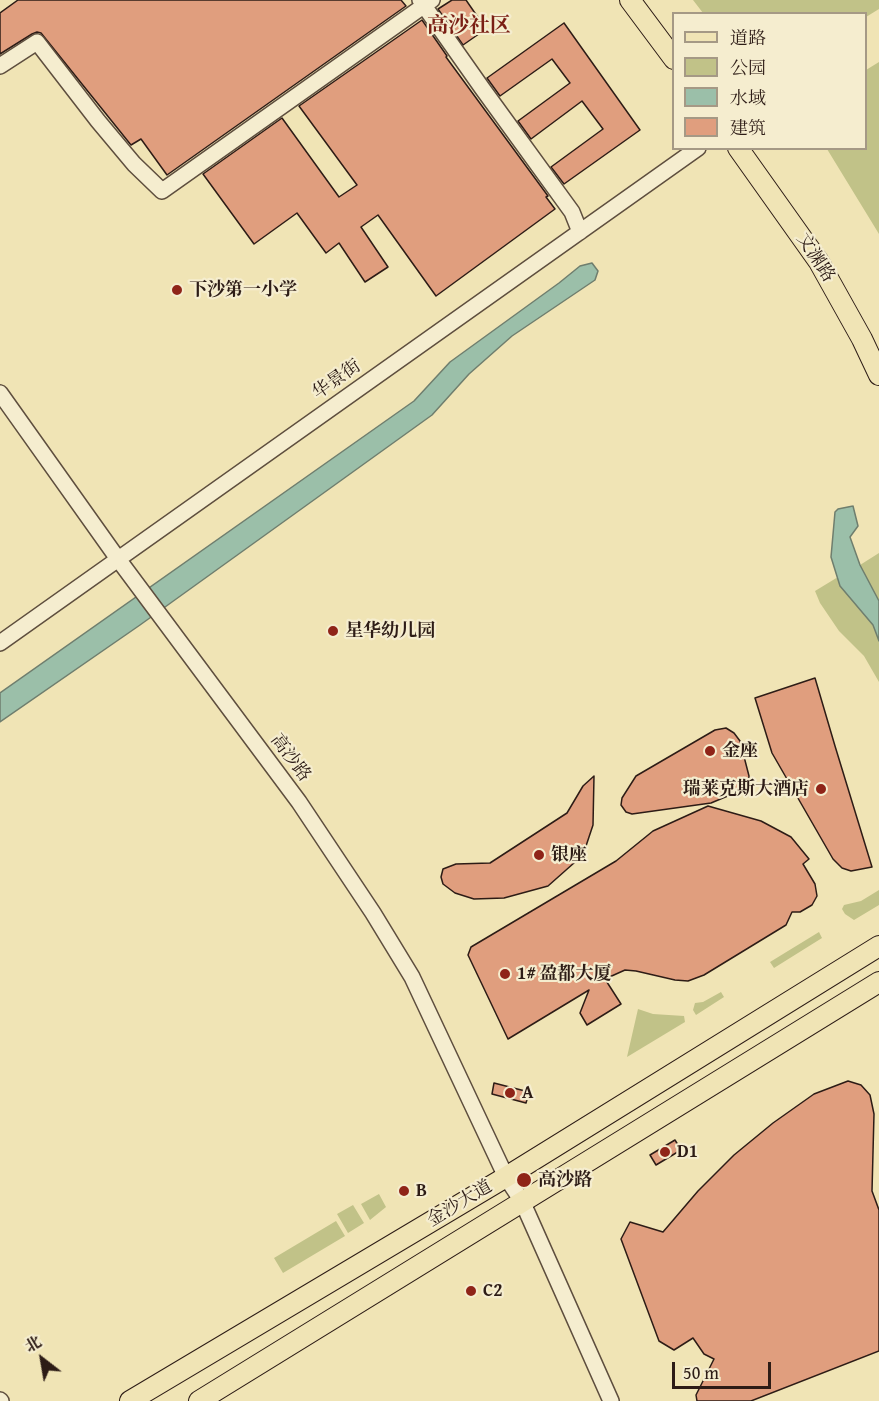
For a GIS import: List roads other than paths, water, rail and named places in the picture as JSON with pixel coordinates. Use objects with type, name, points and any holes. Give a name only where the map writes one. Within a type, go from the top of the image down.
[{"type":"main road","points":[[630,0],[672,56]]},
{"type":"main road","name":"文渊路","points":[[739,150],[819,261],[879,375]]},
{"type":"main road","name":"金沙大道","points":[[130,1401],[507,1177],[879,946]]},
{"type":"main road","name":"金沙大道","points":[[199,1401],[879,982]]},
{"type":"street","points":[[0,66],[37,42],[134,164],[162,190],[426,2],[482,88],[572,212],[580,232]]},
{"type":"street","name":"华景街","points":[[0,644],[695,150]]},
{"type":"street","name":"高沙路","points":[[0,393],[118,559],[299,802],[412,976],[507,1177],[522,1201],[611,1401]]},
{"type":"water","points":[[592,263],[598,271],[595,280],[512,336],[469,374],[432,415],[140,625],[0,722],[0,693],[414,401],[450,362],[580,266]]},
{"type":"water","points":[[853,506],[858,526],[850,537],[860,565],[879,601],[879,641],[873,625],[840,586],[831,557],[835,512],[838,509]]},
{"type":"place","name":"下沙第一小学","points":[[177,290]]},
{"type":"place","name":"星华幼儿园","points":[[333,631]]},
{"type":"place","name":"金座","points":[[710,751]]},
{"type":"place","name":"瑞莱克斯大酒店","points":[[821,789]]},
{"type":"place","name":"银座","points":[[539,855]]},
{"type":"place","name":"1# 盈都大厦","points":[[505,974]]},
{"type":"place","name":"A","points":[[510,1093]]},
{"type":"place","name":"D1","points":[[665,1152]]},
{"type":"place","name":"高沙路","points":[[524,1180]]},
{"type":"place","name":"B","points":[[404,1191]]},
{"type":"place","name":"C2","points":[[471,1291]]},
{"type":"district","name":"高沙社区","points":[[469,27]]}]
